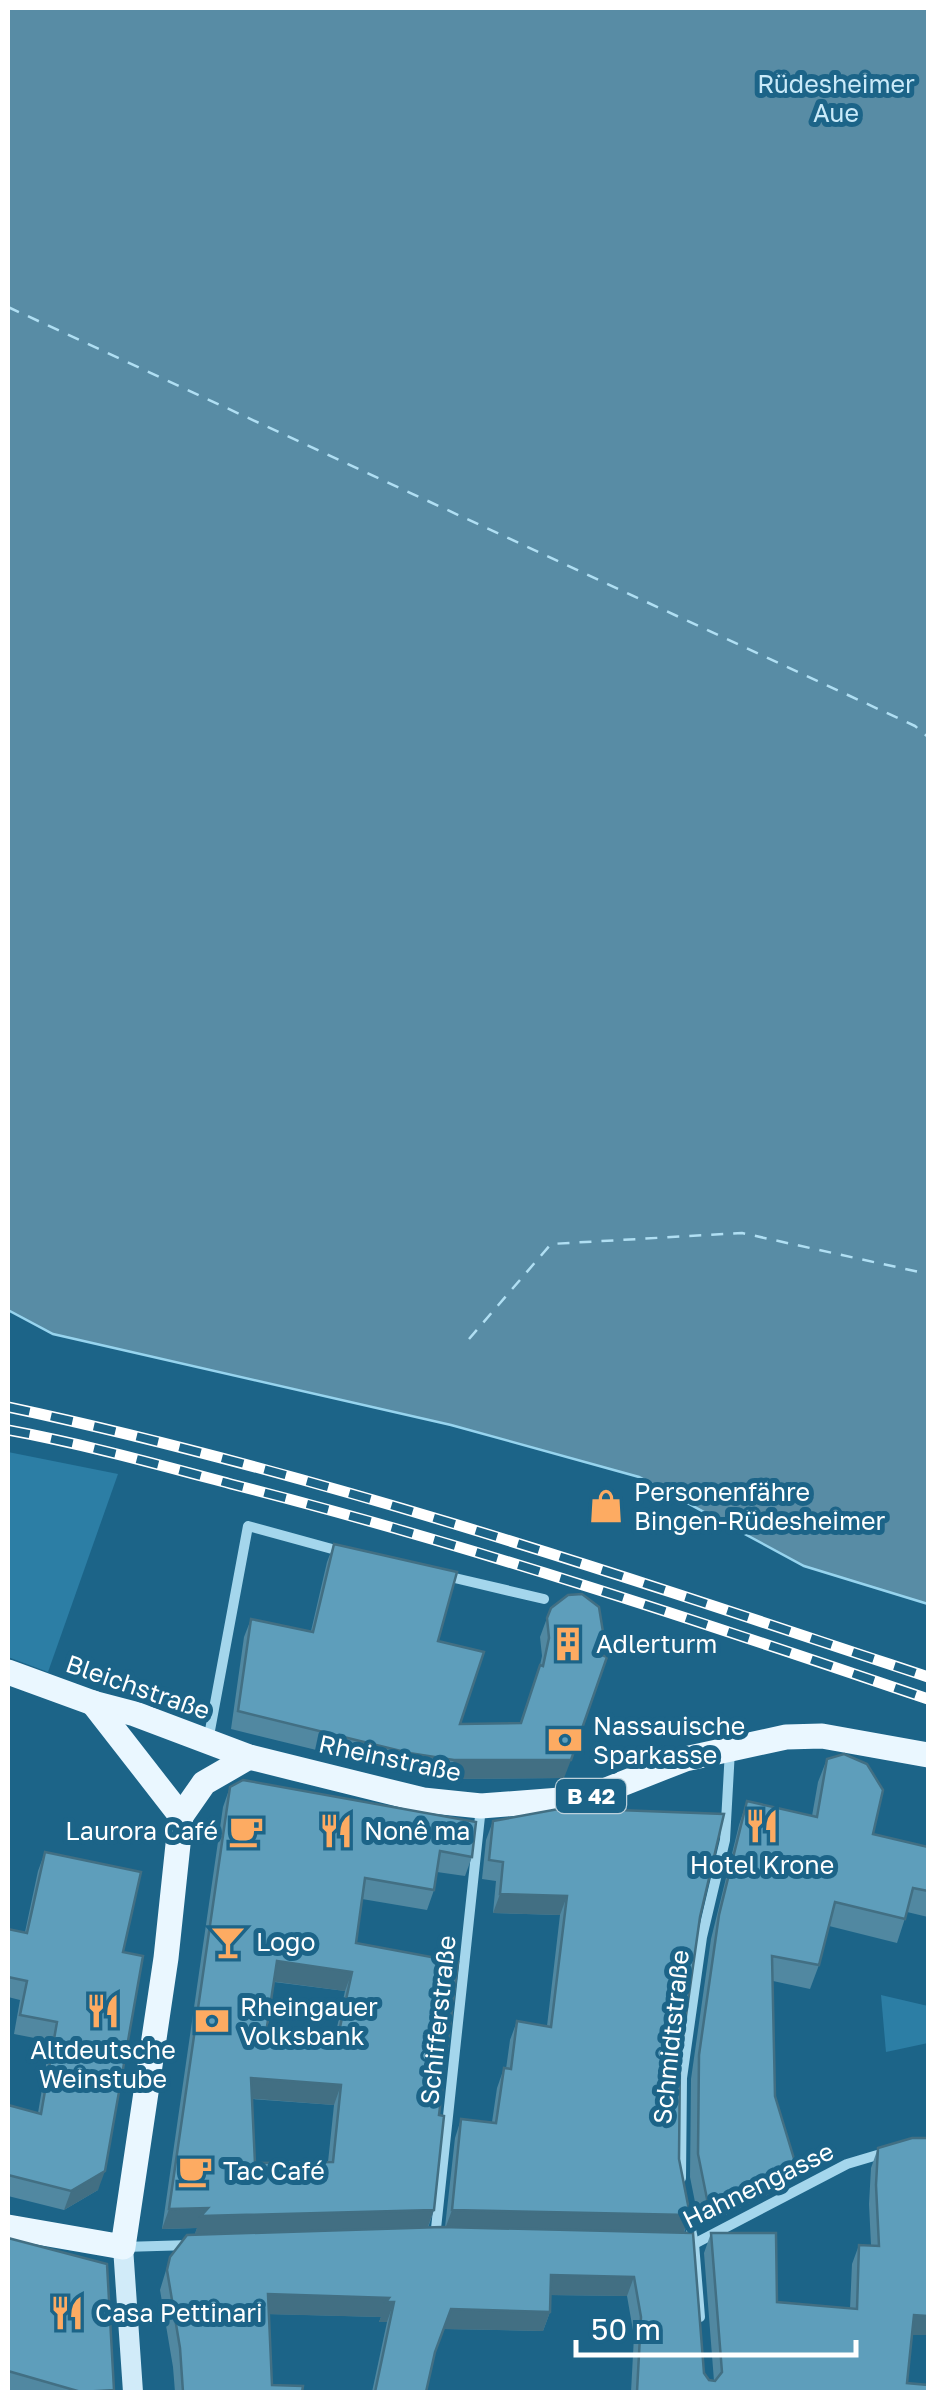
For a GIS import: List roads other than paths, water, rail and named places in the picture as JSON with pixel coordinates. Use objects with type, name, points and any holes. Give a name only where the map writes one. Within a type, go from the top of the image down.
[{"type":"main road","name":"Bleichstraße","points":[[8,1672],[249,1757]]},
{"type":"main road","points":[[93,1703],[180,1816]]},
{"type":"main road","name":"Rheinstraße","points":[[249,1757],[423,1800],[481,1806],[586,1798],[686,1759],[786,1738],[822,1736],[928,1755]]},
{"type":"main road","points":[[133,2392],[123,2247],[166,1958],[180,1816],[204,1783],[249,1757]]},
{"type":"main road","points":[[8,2227],[123,2247]]},
{"type":"street","points":[[208,1743],[248,1526],[349,1553]]},
{"type":"street","points":[[427,1572],[544,1599]]},
{"type":"street","name":"Schmidtstraße","points":[[701,2337],[694,2244],[681,2178],[682,2078],[702,1937],[726,1840],[730,1747]]},
{"type":"street","name":"Schifferstraße","points":[[435,2238],[481,1806]]},
{"type":"street","name":"Hahnengasse","points":[[674,2244],[694,2244],[847,2164],[896,2150]]},
{"type":"street","points":[[416,2239],[455,2239]]},
{"type":"street","points":[[123,2247],[201,2245]]},
{"type":"railway","points":[[8,1407],[357,1495],[928,1677]]},
{"type":"railway","points":[[8,1430],[150,1462],[410,1533],[670,1613],[928,1699]]},
{"type":"place","name":"Personenfähre Bingen-Rüdesheimer","points":[[606,1506]]},
{"type":"place","name":"Adlerturm","points":[[568,1644]]},
{"type":"place","name":"Nassauische Sparkasse","points":[[565,1740]]},
{"type":"place","name":"Hotel Krone","points":[[762,1826]]},
{"type":"place","name":"Laurora Café","points":[[246,1831]]},
{"type":"place","name":"Nonê ma","points":[[336,1831]]},
{"type":"place","name":"Logo","points":[[228,1942]]},
{"type":"place","name":"Altdeutsche Weinstube","points":[[103,2011]]},
{"type":"place","name":"Rheingauer Volksbank","points":[[212,2021]]},
{"type":"place","name":"Tac Café","points":[[195,2171]]},
{"type":"place","name":"Casa Pettinari","points":[[67,2313]]},
{"type":"park label","name":"Rüdesheimer Aue","points":[[836,98]]}]
